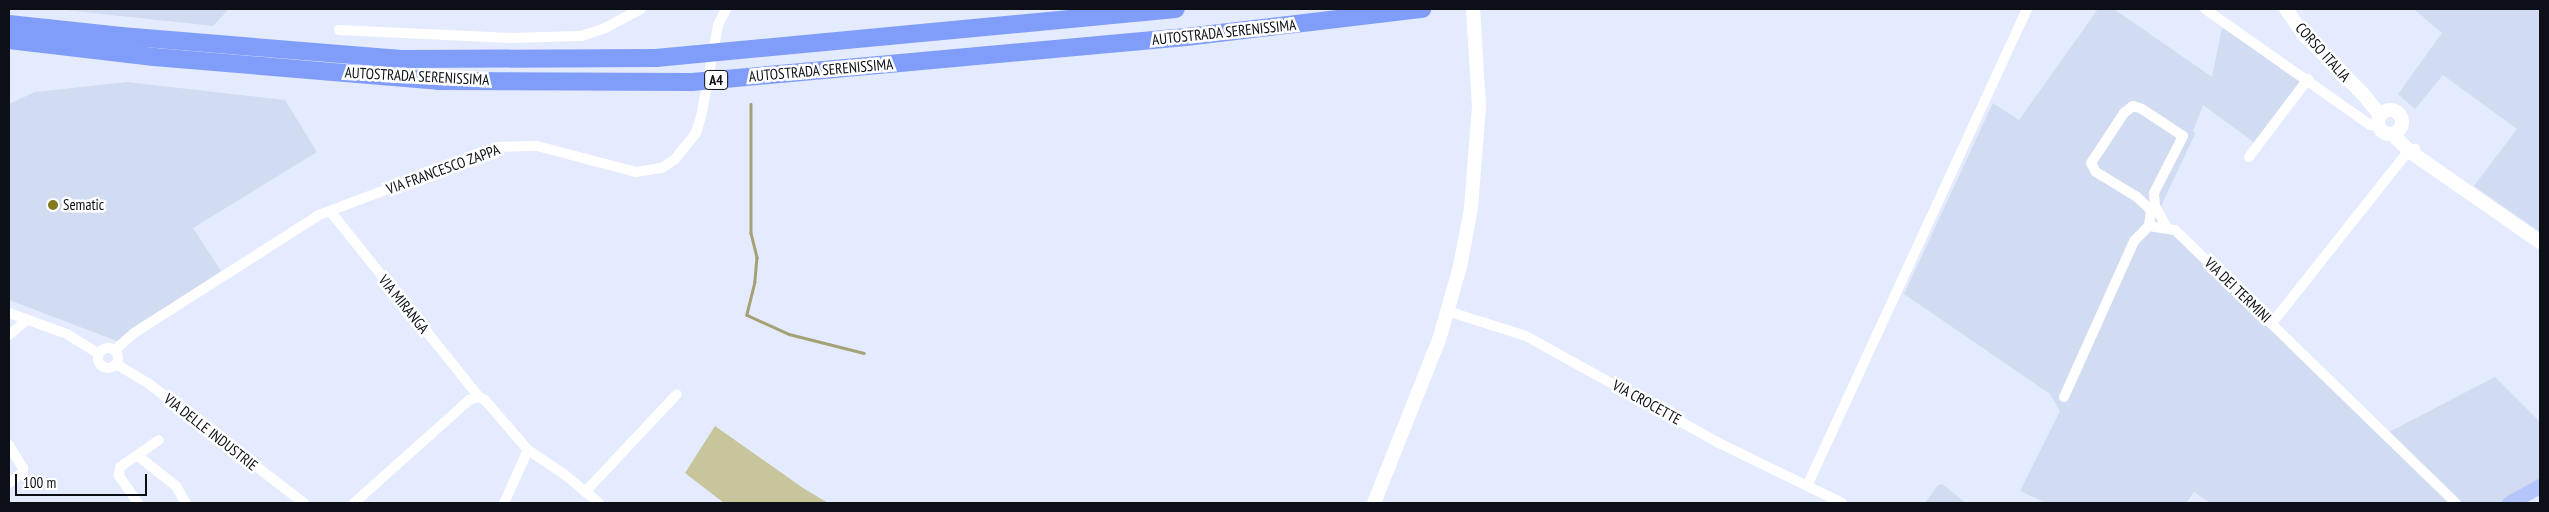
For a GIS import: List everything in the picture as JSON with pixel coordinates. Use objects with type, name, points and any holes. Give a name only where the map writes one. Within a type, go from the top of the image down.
[{"type":"highway","name":"AUTOSTRADA SERENISSIMA","points":[[9,24],[130,37],[402,59],[646,58],[1176,9]]},
{"type":"highway","name":"AUTOSTRADA SERENISSIMA","points":[[9,40],[154,57],[438,80],[692,82],[1186,37],[1422,9]]},
{"type":"main road","points":[[2509,503],[2540,486]]},
{"type":"street","points":[[339,30],[506,38],[581,36],[605,28],[640,9]]},
{"type":"street","name":"VIA FRANCESCO ZAPPA","points":[[115,350],[134,334],[319,215],[499,147],[516,145],[537,146],[636,172],[662,168],[675,159],[696,132],[716,34],[726,9]]},
{"type":"street","points":[[1807,486],[2027,9]]},
{"type":"street","points":[[2205,9],[2308,79],[2370,125],[2382,118]]},
{"type":"street","name":"CORSO ITALIA","points":[[2286,9],[2305,36],[2363,94],[2382,118],[2384,133],[2396,132]]},
{"type":"street","points":[[1374,503],[1439,340],[1460,267],[1471,208],[1479,106],[1474,14]]},
{"type":"street","points":[[2249,156],[2308,79]]},
{"type":"street","points":[[2064,397],[2134,241],[2149,226],[2151,210],[2137,197],[2096,172],[2091,163],[2124,113],[2133,106],[2142,109],[2183,136],[2154,193],[2155,206],[2168,229]]},
{"type":"street","name":"CORSO ITALIA","points":[[2382,118],[2394,111],[2400,116],[2402,122],[2396,132]]},
{"type":"street","name":"CORSO ITALIA","points":[[2396,132],[2414,151],[2465,190],[2540,242]]},
{"type":"street","points":[[2272,323],[2405,155],[2414,151]]},
{"type":"street","name":"VIA MIRANGA","points":[[330,210],[482,399],[528,450],[599,503]]},
{"type":"street","name":"VIA DEI TERMINI","points":[[2149,226],[2175,230],[2456,503]]},
{"type":"street","name":"VIA CROCETTE","points":[[1447,312],[1526,336],[1720,443],[1842,503]]},
{"type":"street","name":"VIA DELLE INDUSTRIE","points":[[9,313],[67,334],[98,353],[98,362],[102,366],[111,368],[116,364],[148,383],[304,503]]},
{"type":"street","points":[[9,335],[27,320]]},
{"type":"street","points":[[98,353],[106,347],[115,350],[118,356],[116,364]]},
{"type":"street","points":[[585,492],[677,394]]},
{"type":"street","points":[[354,503],[469,400],[482,399]]},
{"type":"street","points":[[138,503],[119,476],[120,467],[159,440]]},
{"type":"street","points":[[9,445],[23,468],[23,472],[9,483]]},
{"type":"street","points":[[504,503],[528,450]]},
{"type":"street","points":[[138,456],[176,486],[186,503]]},
{"type":"shaded area","points":[[57,9],[229,9],[213,26]]},
{"type":"shaded area","points":[[2098,9],[2114,9],[2212,77],[2222,28],[2303,80],[2255,143],[2203,105],[2193,131],[2195,134],[2161,206],[2173,233],[2452,503],[2210,503],[2194,492],[2186,503],[2046,503],[2020,491],[2060,411],[2050,394],[1904,294],[1993,103],[2019,120]]},
{"type":"shaded area","points":[[2414,9],[2540,9],[2540,232],[2474,186],[2517,129],[2443,75],[2415,109],[2398,94],[2442,33]]},
{"type":"shaded area","points":[[127,82],[285,100],[317,152],[193,228],[221,271],[117,341],[9,300],[9,104],[35,92]]},
{"type":"shaded area","points":[[2495,377],[2540,422],[2540,484],[2503,503],[2460,503],[2389,432]]},
{"type":"shaded area","points":[[715,426],[803,488],[828,503],[724,503],[685,473]]},
{"type":"shaded area","points":[[1942,484],[1966,503],[1925,503],[1938,485]]},
{"type":"waterway","points":[[751,104],[751,233],[757,257],[755,282],[747,315],[789,334],[864,353]]},
{"type":"place","name":"Sematic","points":[[53,205]]}]
